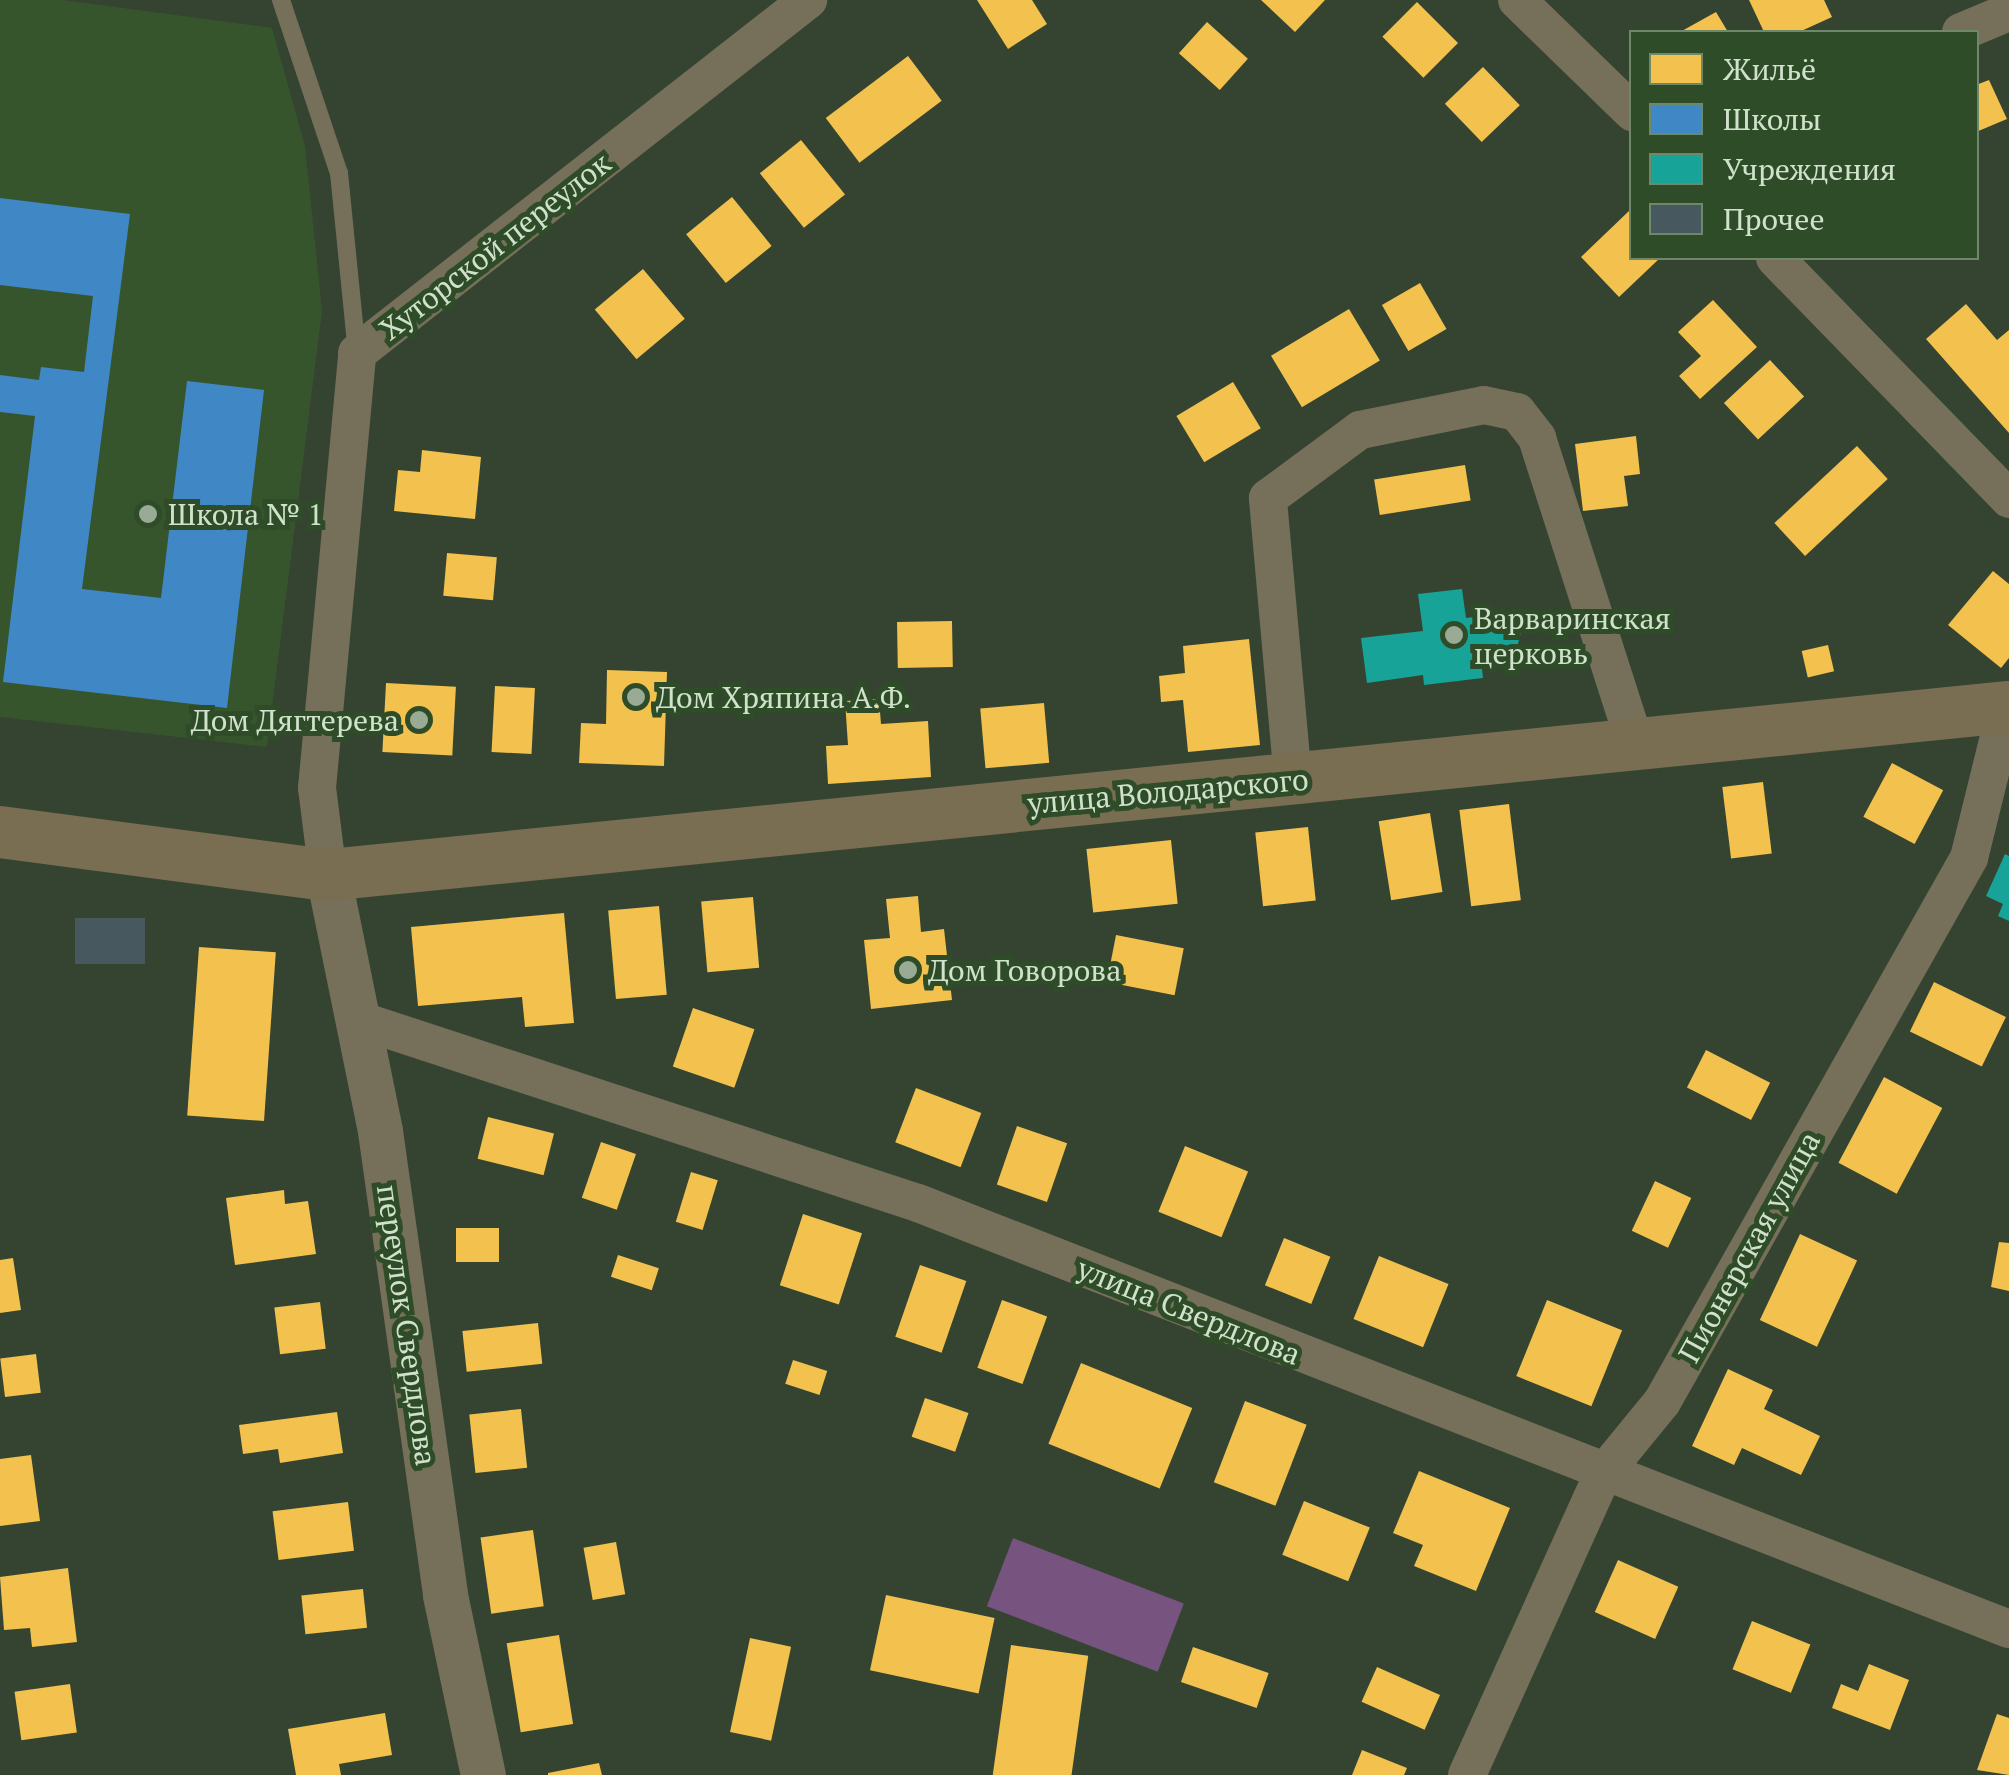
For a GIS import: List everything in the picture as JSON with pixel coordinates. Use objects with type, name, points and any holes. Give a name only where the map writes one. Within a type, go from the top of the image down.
[{"type":"main road","name":"улица Володарского","points":[[0,832],[328,875],[2008,707]]},
{"type":"street","name":"Хуторской переулок","points":[[328,875],[317,788],[357,354],[808,0]]},
{"type":"street","points":[[1517,0],[1629,109]]},
{"type":"street","points":[[1966,30],[2009,12]]},
{"type":"street","points":[[1777,260],[2009,499]]},
{"type":"street","points":[[1294,780],[1268,498],[1360,430],[1484,405],[1518,412],[1536,438],[1635,743]]},
{"type":"street","name":"Пионерская улица","points":[[1466,1775],[1604,1474],[1662,1402],[1969,858],[2008,707]]},
{"type":"street","name":"переулок Свердлова","points":[[328,875],[359,1020],[445,1594],[483,1775]]},
{"type":"street","name":"улица Свердлова","points":[[359,1020],[918,1204],[2009,1629]]},
{"type":"lane","points":[[281,0],[339,173],[357,354]]},
{"type":"shaded area","name":"Школа № 1","points":[[0,0],[63,0],[272,28],[305,146],[322,311],[267,747],[0,717]]},
{"type":"shaded area","points":[[1013,1538],[1184,1604],[1158,1672],[987,1606]]},
{"type":"building: Жильё","points":[[977,0],[1032,0],[1047,24],[1008,49]]},
{"type":"building: Жильё","points":[[1261,0],[1325,0],[1295,32]]},
{"type":"building: Жильё","points":[[1749,0],[1824,0],[1832,17],[1803,30],[1763,30]]},
{"type":"building: Жильё","points":[[1417,2],[1458,43],[1423,78],[1382,37]]},
{"type":"building: Жильё","points":[[1716,12],[1727,30],[1684,30]]},
{"type":"building: Жильё","points":[[1207,22],[1248,59],[1220,90],[1179,53]]},
{"type":"building: Жильё","points":[[908,56],[942,101],[859,163],[826,118]]},
{"type":"building: Жильё","points":[[1483,67],[1520,105],[1482,142],[1445,104]]},
{"type":"building: Жильё","points":[[1989,80],[2007,119],[1979,131],[1979,84]]},
{"type":"building: Жильё","points":[[801,140],[845,194],[804,228],[760,173]]},
{"type":"building: Жильё","points":[[732,197],[772,246],[726,283],[686,234]]},
{"type":"building: Жильё","points":[[1629,211],[1629,260],[1658,260],[1619,297],[1581,257]]},
{"type":"building: Жильё","points":[[643,269],[685,319],[637,359],[595,309]]},
{"type":"building: Жильё","points":[[1420,283],[1446,329],[1408,351],[1382,305]]},
{"type":"building: Жильё","points":[[1713,300],[1757,347],[1700,399],[1679,376],[1701,356],[1678,332]]},
{"type":"building: Жильё","points":[[1966,304],[1997,340],[2009,330],[2009,433],[1926,339]]},
{"type":"building: Жильё","points":[[1349,309],[1380,360],[1302,407],[1271,356]]},
{"type":"building: Жильё","points":[[1770,360],[1804,397],[1758,440],[1724,403]]},
{"type":"building: Жильё","points":[[1233,382],[1261,428],[1204,462],[1176,416]]},
{"type":"building: Жильё","points":[[1636,436],[1640,474],[1624,476],[1628,506],[1583,511],[1575,444]]},
{"type":"building: Жильё","points":[[1857,446],[1888,479],[1805,556],[1774,523]]},
{"type":"building: Жильё","points":[[422,450],[481,457],[475,519],[394,511],[398,470],[420,472]]},
{"type":"building: Жильё","points":[[1465,465],[1471,501],[1380,515],[1374,479]]},
{"type":"building: Жильё","points":[[447,553],[497,557],[493,600],[443,596]]},
{"type":"building: Жильё","points":[[1993,571],[2009,584],[2009,658],[2001,668],[1948,625]]},
{"type":"building: Жильё","points":[[952,621],[953,667],[898,668],[897,622]]},
{"type":"building: Жильё","points":[[1249,639],[1260,745],[1188,752],[1183,700],[1161,702],[1159,676],[1185,673],[1183,646]]},
{"type":"building: Жильё","points":[[1828,645],[1834,671],[1808,677],[1802,651]]},
{"type":"building: Жильё","name":"Дом Хряпина А.Ф.","points":[[607,670],[667,672],[664,766],[579,763],[581,723],[606,724]]},
{"type":"building: Жильё","name":"Дом Дягтерева","points":[[386,683],[456,687],[452,756],[382,752]]},
{"type":"building: Жильё","points":[[495,686],[535,688],[531,754],[492,752]]},
{"type":"building: Жильё","points":[[879,699],[881,724],[928,721],[931,777],[828,784],[826,746],[848,745],[845,701]]},
{"type":"building: Жильё","points":[[1044,703],[1049,763],[985,768],[980,709]]},
{"type":"building: Жильё","points":[[1892,763],[1943,790],[1915,844],[1863,817]]},
{"type":"building: Жильё","points":[[1763,782],[1772,853],[1731,858],[1722,787]]},
{"type":"building: Жильё","points":[[1509,804],[1521,900],[1471,906],[1459,810]]},
{"type":"building: Жильё","points":[[1430,813],[1443,892],[1391,900],[1379,821]]},
{"type":"building: Жильё","points":[[1308,827],[1316,901],[1263,906],[1255,833]]},
{"type":"building: Жильё","points":[[1171,840],[1178,904],[1093,913],[1086,849]]},
{"type":"building: Жильё","name":"Дом Говорова","points":[[918,896],[921,932],[944,929],[952,1000],[871,1009],[864,940],[890,938],[886,899]]},
{"type":"building: Жильё","points":[[753,897],[759,968],[707,972],[701,902]]},
{"type":"building: Жильё","points":[[659,906],[667,995],[616,999],[608,910]]},
{"type":"building: Жильё","points":[[564,913],[574,1023],[525,1027],[522,997],[418,1006],[411,927]]},
{"type":"building: Жильё","points":[[1116,935],[1184,948],[1175,995],[1107,982]]},
{"type":"building: Жильё","points":[[199,947],[276,952],[264,1121],[187,1116]]},
{"type":"building: Жильё","points":[[1934,982],[2006,1017],[1982,1067],[1910,1031]]},
{"type":"building: Жильё","points":[[693,1008],[754,1029],[734,1088],[673,1067]]},
{"type":"building: Жильё","points":[[1706,1050],[1770,1083],[1751,1120],[1687,1087]]},
{"type":"building: Жильё","points":[[1884,1077],[1942,1108],[1897,1194],[1838,1163]]},
{"type":"building: Жильё","points":[[916,1088],[981,1113],[961,1167],[895,1142]]},
{"type":"building: Жильё","points":[[488,1117],[554,1133],[544,1175],[478,1159]]},
{"type":"building: Жильё","points":[[1017,1126],[1067,1143],[1047,1202],[997,1185]]},
{"type":"building: Жильё","points":[[601,1142],[636,1154],[617,1210],[582,1198]]},
{"type":"building: Жильё","points":[[1185,1146],[1248,1171],[1221,1237],[1158,1212]]},
{"type":"building: Жильё","points":[[691,1172],[718,1180],[703,1230],[676,1222]]},
{"type":"building: Жильё","points":[[1655,1181],[1691,1198],[1668,1248],[1632,1231]]},
{"type":"building: Жильё","points":[[284,1190],[285,1204],[308,1201],[316,1254],[235,1265],[226,1198]]},
{"type":"building: Жильё","points":[[803,1214],[862,1233],[839,1304],[780,1285]]},
{"type":"building: Жильё","points":[[456,1228],[499,1228],[499,1262],[456,1262]]},
{"type":"building: Жильё","points":[[1800,1234],[1857,1261],[1817,1347],[1760,1320]]},
{"type":"building: Жильё","points":[[1284,1238],[1330,1257],[1311,1304],[1265,1285]]},
{"type":"building: Жильё","points":[[1999,1242],[2009,1243],[2009,1291],[1991,1287]]},
{"type":"building: Жильё","points":[[618,1255],[659,1268],[652,1290],[611,1277]]},
{"type":"building: Жильё","points":[[1379,1256],[1449,1284],[1423,1347],[1354,1319]]},
{"type":"building: Жильё","points":[[13,1258],[21,1310],[0,1313],[0,1260]]},
{"type":"building: Жильё","points":[[920,1265],[966,1281],[942,1353],[895,1337]]},
{"type":"building: Жильё","points":[[1002,1300],[1047,1316],[1022,1384],[977,1368]]},
{"type":"building: Жильё","points":[[1547,1300],[1622,1330],[1591,1406],[1516,1376]]},
{"type":"building: Жильё","points":[[320,1302],[326,1349],[280,1354],[274,1308]]},
{"type":"building: Жильё","points":[[538,1323],[542,1364],[467,1372],[462,1331]]},
{"type":"building: Жильё","points":[[36,1354],[41,1393],[5,1397],[0,1358]]},
{"type":"building: Жильё","points":[[793,1360],[827,1371],[820,1395],[785,1384]]},
{"type":"building: Жильё","points":[[1081,1363],[1192,1408],[1160,1489],[1048,1444]]},
{"type":"building: Жильё","points":[[1728,1369],[1773,1390],[1764,1409],[1820,1436],[1801,1475],[1742,1448],[1734,1465],[1692,1446]]},
{"type":"building: Жильё","points":[[925,1398],[968,1413],[955,1452],[912,1437]]},
{"type":"building: Жильё","points":[[1245,1401],[1307,1425],[1275,1506],[1214,1482]]},
{"type":"building: Жильё","points":[[521,1409],[527,1468],[475,1473],[469,1414]]},
{"type":"building: Жильё","points":[[337,1412],[343,1453],[280,1463],[278,1449],[243,1454],[239,1425]]},
{"type":"building: Жильё","points":[[31,1455],[40,1521],[0,1526],[0,1459]]},
{"type":"building: Жильё","points":[[1419,1471],[1510,1508],[1476,1591],[1414,1566],[1423,1545],[1393,1533]]},
{"type":"building: Жильё","points":[[1304,1501],[1370,1528],[1348,1581],[1282,1555]]},
{"type":"building: Жильё","points":[[348,1502],[354,1551],[279,1560],[273,1511]]},
{"type":"building: Жильё","points":[[533,1530],[544,1606],[491,1614],[481,1537]]},
{"type":"building: Жильё","points":[[616,1542],[625,1594],[593,1600],[584,1548]]},
{"type":"building: Жильё","points":[[1618,1560],[1678,1587],[1655,1639],[1595,1612]]},
{"type":"building: Жильё","points":[[68,1568],[77,1642],[32,1647],[30,1628],[4,1630],[0,1577]]},
{"type":"building: Жильё","points":[[363,1589],[367,1628],[305,1634],[301,1595]]},
{"type":"building: Жильё","points":[[886,1595],[995,1618],[979,1693],[870,1670]]},
{"type":"building: Жильё","points":[[1752,1621],[1810,1645],[1791,1693],[1733,1669]]},
{"type":"building: Жильё","points":[[559,1635],[573,1724],[521,1732],[507,1643]]},
{"type":"building: Жильё","points":[[750,1638],[791,1647],[771,1741],[730,1732]]},
{"type":"building: Жильё","points":[[1011,1645],[1088,1656],[1071,1775],[993,1775]]},
{"type":"building: Жильё","points":[[1193,1647],[1269,1673],[1257,1708],[1181,1682]]},
{"type":"building: Жильё","points":[[1869,1664],[1909,1680],[1890,1730],[1832,1708],[1841,1684],[1858,1691]]},
{"type":"building: Жильё","points":[[1377,1667],[1440,1695],[1425,1730],[1362,1702]]},
{"type":"building: Жильё","points":[[70,1684],[77,1733],[21,1740],[15,1692]]},
{"type":"building: Жильё","points":[[385,1713],[392,1755],[339,1764],[341,1775],[296,1775],[288,1729]]},
{"type":"building: Жильё","points":[[1997,1714],[2009,1718],[2009,1775],[1977,1770]]},
{"type":"building: Жильё","points":[[1362,1750],[1407,1768],[1404,1775],[1352,1775]]},
{"type":"building: Жильё","points":[[599,1763],[602,1775],[548,1775],[548,1773]]},
{"type":"building: Школы","points":[[0,198],[130,214],[82,589],[161,598],[187,381],[264,390],[227,708],[3,682],[35,416],[0,412],[0,375],[39,380],[41,367],[84,372],[93,296],[0,285]]},
{"type":"building: Учреждения","name":"Варваринская церковь","points":[[1462,589],[1466,618],[1491,615],[1492,623],[1507,622],[1521,632],[1514,659],[1482,669],[1483,678],[1424,685],[1423,675],[1367,683],[1361,638],[1423,631],[1418,594]]},
{"type":"building: Учреждения","points":[[2005,854],[2009,856],[2009,921],[1998,916],[2003,904],[1986,896]]},
{"type":"building: Прочее","points":[[75,918],[145,918],[145,964],[75,964]]},
{"type":"place","name":"Школа № 1","points":[[148,514]]},
{"type":"place","name":"Варваринская церковь","points":[[1454,635]]},
{"type":"place","name":"Дом Хряпина А.Ф.","points":[[636,697]]},
{"type":"place","name":"Дом Дягтерева","points":[[419,720]]},
{"type":"place","name":"Дом Говорова","points":[[908,970]]}]
